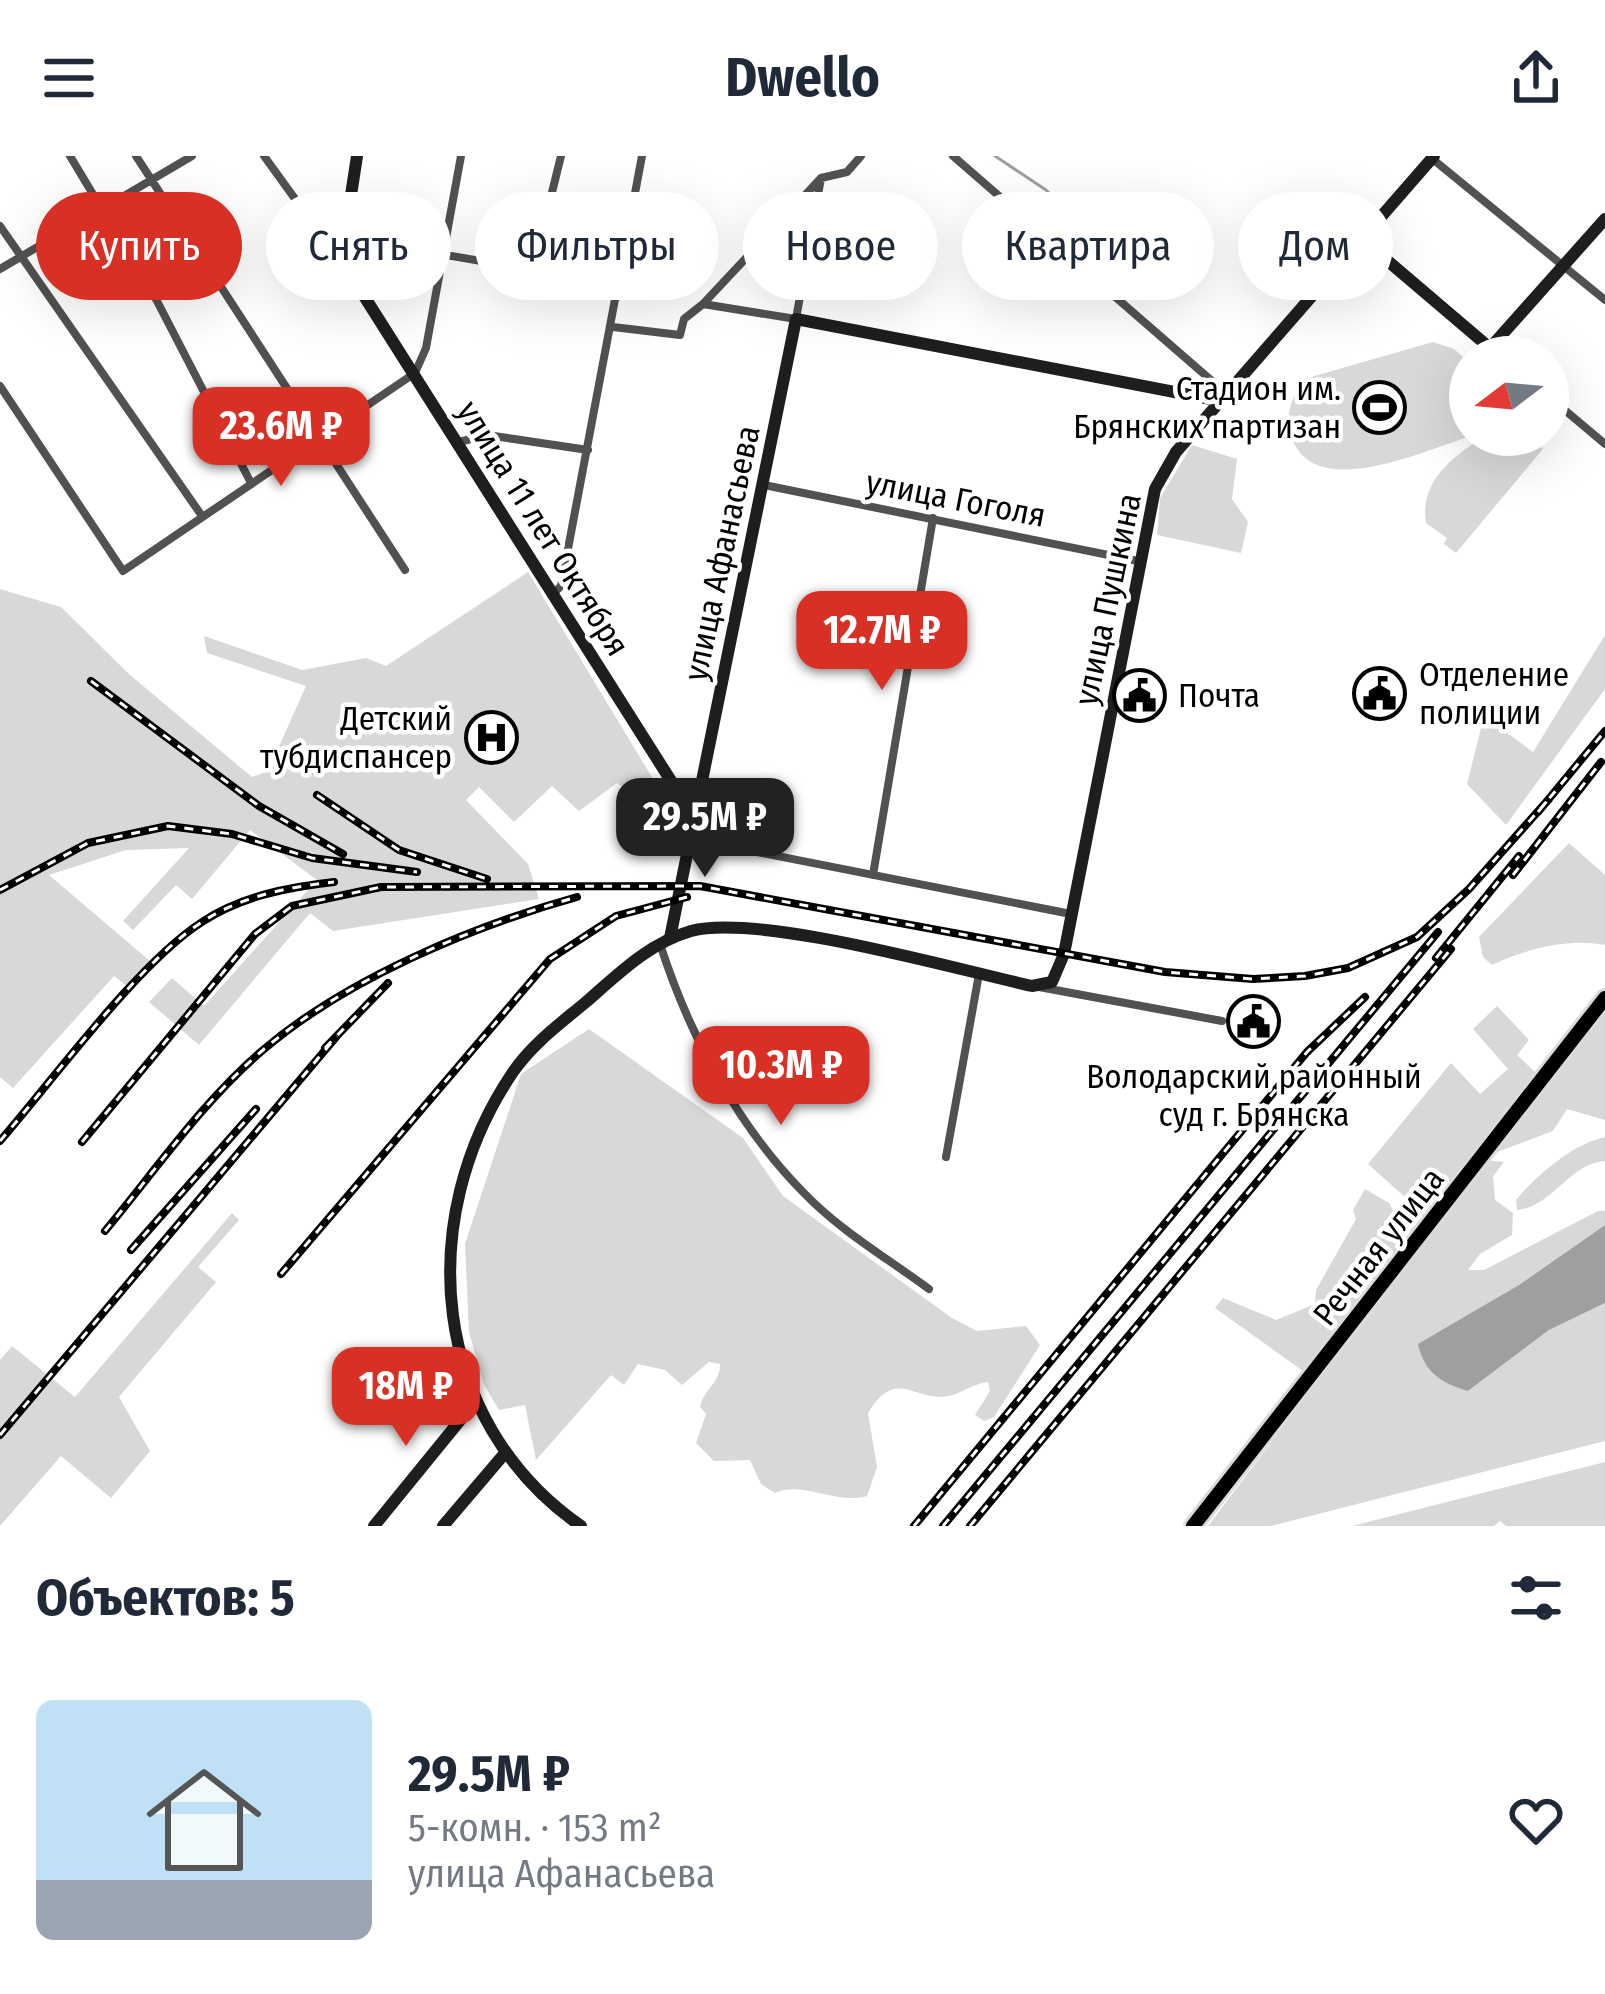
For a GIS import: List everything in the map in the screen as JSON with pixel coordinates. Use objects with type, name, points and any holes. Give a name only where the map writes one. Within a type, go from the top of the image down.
[{"type":"main road","points":[[353,192],[357,156]]},
{"type":"main road","name":"улица Пушкина","points":[[1393,203],[1431,157]]},
{"type":"main road","points":[[1509,336],[1605,219]]},
{"type":"main road","points":[[1393,265],[1476,336]]},
{"type":"main road","name":"улица 11 лет Октября","points":[[367,300],[692,814]]},
{"type":"main road","name":"улица Пушкина","points":[[1059,974],[1155,489],[1176,452],[1309,300]]},
{"type":"main road","points":[[796,320],[1224,397]]},
{"type":"main road","name":"улица Афанасьева","points":[[664,941],[796,320]]},
{"type":"main road","points":[[581,1526],[506,1451],[475,1402],[452,1333],[448,1271],[455,1205],[500,1095],[528,1054],[664,941],[719,926],[753,927],[1032,986],[1052,982],[1059,974]]},
{"type":"main road","name":"Речная улица","points":[[1193,1526],[1605,998]]},
{"type":"main road","points":[[374,1526],[475,1402]]},
{"type":"main road","points":[[443,1526],[506,1451]]},
{"type":"street","points":[[70,156],[93,192]]},
{"type":"street","points":[[136,156],[405,570]]},
{"type":"street","points":[[123,192],[192,156]]},
{"type":"street","name":"улица 11 лет Октября","points":[[264,156],[291,192]]},
{"type":"street","points":[[451,213],[461,156]]},
{"type":"street","points":[[552,192],[561,156]]},
{"type":"street","points":[[637,192],[643,156]]},
{"type":"street","points":[[613,327],[680,335],[684,319],[821,178],[847,172],[861,156]]},
{"type":"street","points":[[953,156],[1224,397]]},
{"type":"street","points":[[1431,157],[1605,300]]},
{"type":"street","points":[[703,304],[796,320],[821,178]]},
{"type":"street","points":[[0,226],[202,516]]},
{"type":"street","points":[[0,269],[36,247]]},
{"type":"street","points":[[152,300],[251,483]]},
{"type":"street","points":[[0,386],[123,571],[415,374],[426,348],[435,300]]},
{"type":"street","points":[[554,594],[561,586],[618,300]]},
{"type":"street","points":[[1569,414],[1605,444]]},
{"type":"street","points":[[459,442],[487,435],[588,450]]},
{"type":"street","name":"улица Гоголя","points":[[764,485],[1138,561]]},
{"type":"street","points":[[873,875],[933,518]]},
{"type":"street","points":[[688,838],[1072,914]]},
{"type":"street","points":[[664,941],[671,986],[720,1084],[802,1192],[929,1289]]},
{"type":"street","points":[[946,1157],[979,974]]},
{"type":"street","points":[[1059,974],[1071,994]]},
{"type":"street","points":[[1032,986],[1222,1021]]},
{"type":"shaded area","name":"Стадион им. Брянских партизан","points":[[1433,342],[1449,347],[1449,444],[1374,466],[1325,468],[1306,459],[1293,441],[1289,416],[1304,379]]},
{"type":"shaded area","points":[[1192,445],[1237,459],[1232,499],[1248,522],[1241,553],[1157,535],[1160,498]]},
{"type":"shaded area","points":[[1457,456],[1537,456],[1456,553],[1444,544],[1447,538],[1426,523],[1425,508],[1434,482]]},
{"type":"shaded area","points":[[528,572],[670,807],[654,838],[640,838],[640,799],[617,783],[579,811],[552,786],[514,822],[479,787],[466,800],[528,864],[539,899],[333,931],[310,913],[199,1045],[149,1002],[172,978],[204,1006],[317,880],[250,830],[192,899],[176,885],[133,930],[123,921],[189,848],[126,850],[49,875],[151,962],[132,990],[114,976],[13,1088],[0,1077],[0,589],[61,607],[130,675],[252,777],[268,771],[306,686],[207,653],[204,636],[302,670],[366,658],[386,666]]},
{"type":"shaded area","points":[[1605,635],[1605,689],[1506,825],[1467,784],[1484,716],[1533,752]]},
{"type":"shaded area","points":[[1569,843],[1605,875],[1605,945],[1547,946],[1492,965],[1483,957],[1479,937]]},
{"type":"shaded area","points":[[1497,1006],[1529,1040],[1517,1055],[1535,1072],[1412,1234],[1406,1198],[1368,1164],[1451,1063],[1480,1094],[1508,1069],[1473,1029]]},
{"type":"shaded area","points":[[1605,1010],[1605,1120],[1567,1109],[1553,1131],[1497,1152]]},
{"type":"shaded area","points":[[589,1029],[743,1138],[783,1196],[952,1318],[977,1331],[1026,1326],[1040,1345],[994,1417],[984,1421],[975,1415],[990,1391],[988,1382],[943,1397],[895,1389],[868,1413],[877,1467],[867,1496],[843,1498],[797,1489],[775,1493],[761,1484],[750,1460],[714,1461],[696,1443],[706,1414],[700,1407],[720,1364],[709,1362],[682,1385],[665,1370],[638,1364],[624,1385],[611,1375],[536,1460],[525,1405],[499,1410],[484,1385],[469,1332],[465,1244],[521,1074]]},
{"type":"shaded area","points":[[1605,1137],[1605,1161],[1581,1169],[1541,1201],[1517,1210],[1516,1200],[1545,1171],[1581,1146]]},
{"type":"shaded area","points":[[1484,1160],[1504,1162],[1493,1176],[1495,1200],[1513,1213],[1512,1235],[1480,1254],[1468,1270],[1484,1270],[1598,1211],[1605,1211],[1605,1225],[1519,1285],[1419,1345],[1468,1391],[1549,1330],[1605,1303],[1605,1441],[1271,1526],[1208,1526]]},
{"type":"shaded area","points":[[1365,1189],[1389,1203],[1408,1239],[1303,1371],[1215,1308],[1223,1298],[1276,1320],[1315,1304],[1316,1290],[1356,1219],[1353,1210]]},
{"type":"shaded area","points":[[232,1213],[239,1220],[198,1267],[216,1282],[119,1397],[150,1451],[111,1498],[61,1456],[0,1526],[0,1360],[12,1346],[75,1397]]},
{"type":"shaded area","points":[[1605,1225],[1605,1303],[1549,1330],[1468,1391],[1429,1369],[1418,1344],[1519,1285]]},
{"type":"shaded area","points":[[1605,1462],[1605,1526],[1506,1526],[1500,1521],[1494,1526],[1352,1526]]},
{"type":"waterway","points":[[995,156],[1048,192]]},
{"type":"railway","points":[[91,681],[259,806],[343,854]]},
{"type":"railway","points":[[1538,812],[1605,731]]},
{"type":"railway","points":[[1513,875],[1601,762]]},
{"type":"railway","points":[[317,795],[399,850],[487,879]]},
{"type":"railway","points":[[82,1142],[255,934],[292,906],[381,887],[700,886],[1165,972],[1253,979],[1305,976],[1348,968],[1417,937],[1469,889],[1549,799]]},
{"type":"railway","points":[[0,890],[88,843],[168,826],[232,834],[312,858],[417,872]]},
{"type":"railway","points":[[1436,958],[1519,856]]},
{"type":"railway","points":[[0,1141],[124,993],[177,941],[217,913],[249,899],[334,882]]},
{"type":"railway","points":[[105,1231],[220,1091],[296,1024],[371,978],[454,939],[577,897]]},
{"type":"railway","points":[[281,1274],[550,959],[616,916],[687,897]]},
{"type":"railway","points":[[943,1526],[1438,932]]},
{"type":"railway","points":[[970,1526],[1451,949]]},
{"type":"railway","points":[[325,1048],[388,983]]},
{"type":"railway","points":[[914,1526],[1307,1052],[1365,997]]},
{"type":"railway","points":[[0,1435],[337,1036]]},
{"type":"railway","points":[[131,1250],[256,1109]]},
{"type":"place","name":"Стадион им. Брянских партизан","points":[[1380,407]]},
{"type":"place","name":"Отделение полиции","points":[[1380,693]]},
{"type":"place","name":"Почта","points":[[1139,695]]},
{"type":"place","name":"Детский тубдиспансер","points":[[491,737]]},
{"type":"place","name":"Володарский районный суд г. Брянска","points":[[1254,1022]]}]
